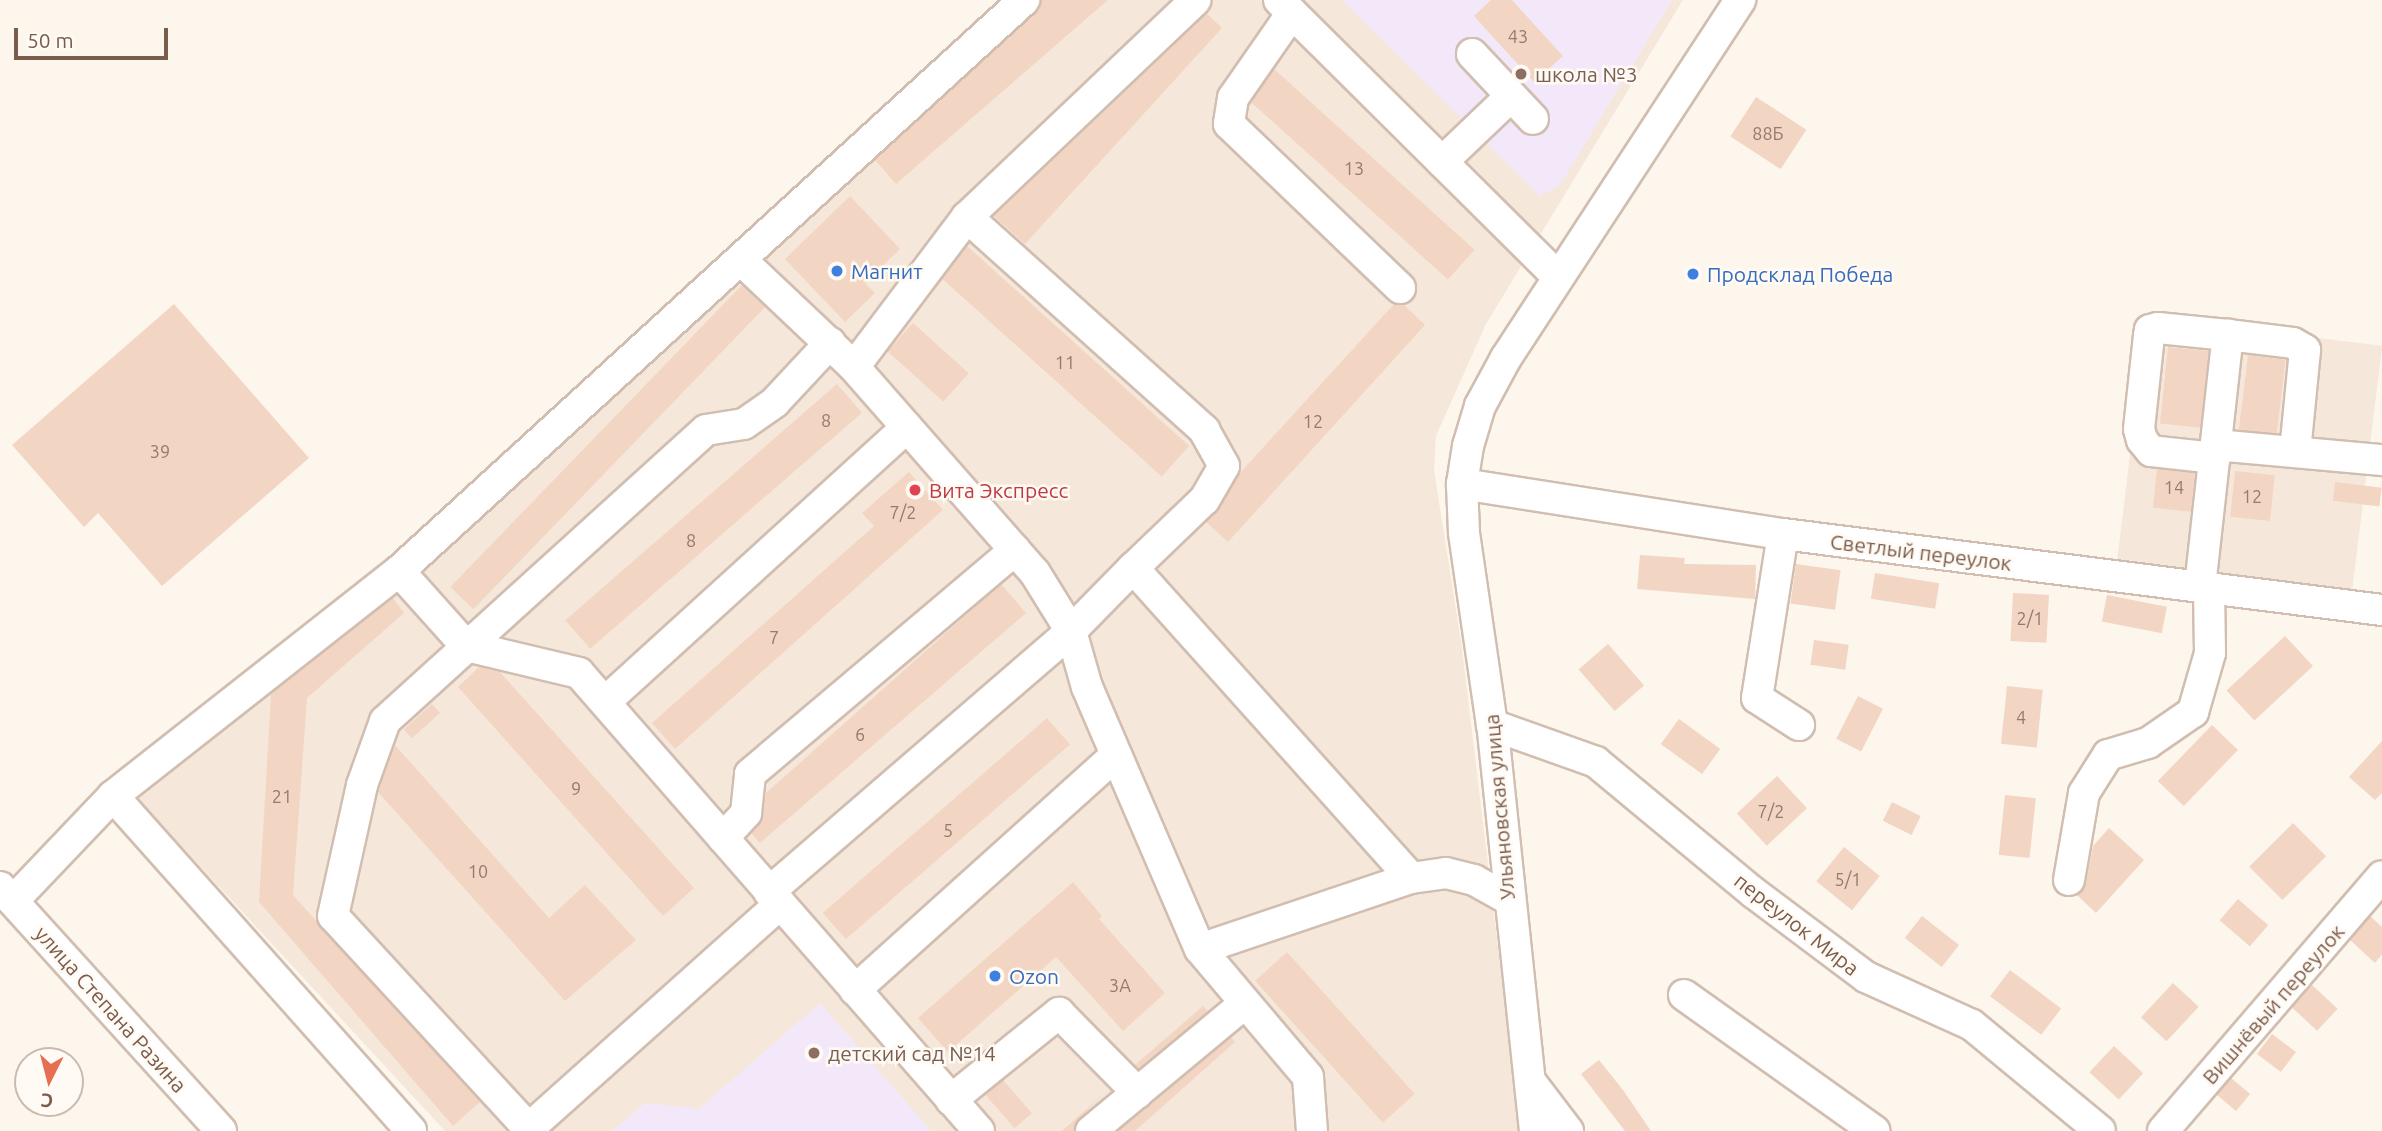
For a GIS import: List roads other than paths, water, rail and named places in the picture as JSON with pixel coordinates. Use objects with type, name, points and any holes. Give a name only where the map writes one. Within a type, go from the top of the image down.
[{"type":"street","points":[[7,894],[113,796],[399,571],[1024,0]]},
{"type":"street","points":[[854,367],[967,217],[1196,0]]},
{"type":"street","name":"Ульяновская улица","points":[[1535,1131],[1507,898],[1492,725],[1464,532],[1462,484],[1480,405],[1558,277],[1740,0]]},
{"type":"street","points":[[1400,288],[1229,124],[1233,98],[1285,7],[1558,277]]},
{"type":"street","points":[[1472,54],[1510,97],[1534,119]]},
{"type":"street","points":[[1442,162],[1510,97]]},
{"type":"street","points":[[830,344],[775,402],[744,424],[706,430],[385,720],[362,785],[333,916],[529,1130],[774,897],[1071,631],[1204,500],[1224,466],[1204,430],[967,217]]},
{"type":"street","points":[[741,260],[854,367],[1035,573],[1071,631],[1087,687],[1200,949],[1308,1077],[1312,1131]]},
{"type":"street","points":[[2296,441],[2305,350],[2293,343],[2154,328],[2146,363],[2141,440],[2151,451],[2382,460]]},
{"type":"street","points":[[2069,880],[2084,793],[2108,755],[2148,743],[2193,712],[2210,653],[2205,588],[2215,452],[2228,335]]},
{"type":"street","points":[[605,702],[907,427]]},
{"type":"street","name":"Светлый переулок","points":[[1462,484],[1783,534],[2382,610]]},
{"type":"street","points":[[1783,534],[1757,698],[1799,726]]},
{"type":"street","points":[[723,838],[746,813],[750,774],[1015,550]]},
{"type":"street","points":[[1133,568],[1411,878]]},
{"type":"street","points":[[399,571],[466,646],[579,673],[979,1131]]},
{"type":"street","name":"переулок Мира","points":[[1492,725],[1596,762],[1754,893],[1866,977],[1972,1025],[2100,1131]]},
{"type":"street","points":[[855,990],[1116,754]]},
{"type":"street","points":[[113,796],[411,1131]]},
{"type":"street","points":[[1200,949],[1411,878],[1446,873],[1474,880],[1507,898]]},
{"type":"street","name":"Вишнёвый переулок","points":[[2163,1131],[2382,876]]},
{"type":"street","name":"улица Степана Разина","points":[[7,894],[221,1131]]},
{"type":"street","points":[[1684,995],[1875,1131]]},
{"type":"street","points":[[1091,1131],[1245,1003]]},
{"type":"street","points":[[951,1100],[1059,1013],[1138,1093]]},
{"type":"street","points":[[1529,1080],[1568,1131]]},
{"type":"place","name":"школа №3","points":[[1521,74]]},
{"type":"place","name":"Магнит","points":[[837,271]]},
{"type":"place","name":"Продсклад Победа","points":[[1693,274]]},
{"type":"place","name":"Вита Экспресс","points":[[915,490]]},
{"type":"place","name":"Ozon","points":[[995,976]]},
{"type":"place","name":"детский сад №14","points":[[814,1053]]}]
